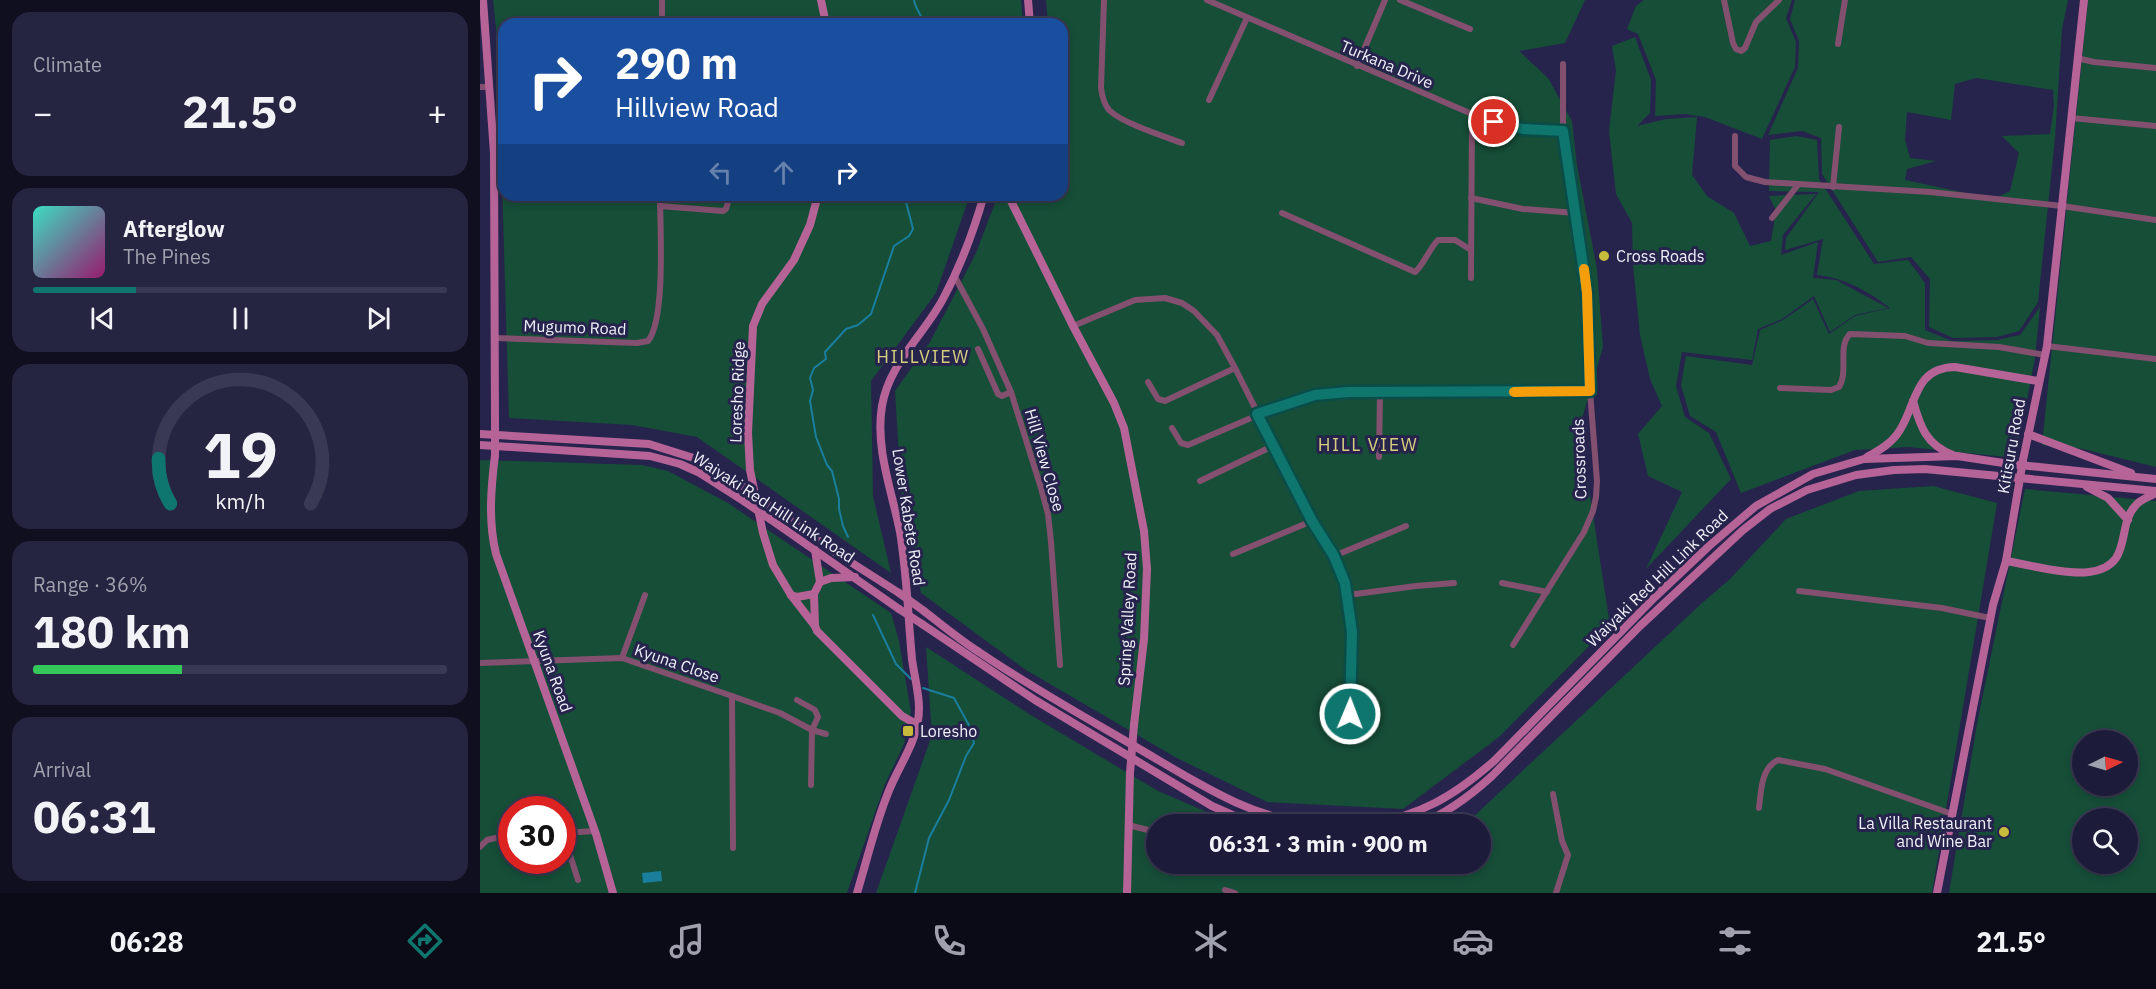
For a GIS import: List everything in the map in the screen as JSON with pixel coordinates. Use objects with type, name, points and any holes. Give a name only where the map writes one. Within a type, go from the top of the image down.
[{"type":"main road","points":[[483,0],[484,87],[494,153],[495,338]]},
{"type":"main road","points":[[821,0],[825,18]]},
{"type":"main road","points":[[1028,0],[1030,18]]},
{"type":"main road","name":"Kitisuru Road","points":[[1937,893],[1990,618],[2006,561],[2038,381],[2046,351],[2084,0]]},
{"type":"main road","name":"Loresho Ridge","points":[[816,201],[810,225],[794,260],[758,313],[753,326],[748,433],[750,470],[763,533],[773,565],[791,596],[815,626],[817,632],[902,716],[918,725]]},
{"type":"main road","name":"Lower Kabete Road","points":[[857,893],[885,800],[914,740],[918,725],[918,703],[912,662],[904,557],[883,455],[881,416],[885,395],[894,371],[944,297],[970,239],[982,201]]},
{"type":"main road","name":"Spring Valley Road","points":[[1011,201],[1114,403],[1124,428],[1144,531],[1147,594],[1130,773],[1127,893]]},
{"type":"main road","name":"Kyuna Road","points":[[495,338],[495,455],[490,500],[493,541],[533,661],[595,831],[614,893]]},
{"type":"main road","points":[[1864,459],[1893,440],[1907,417],[1924,380],[1935,372],[1949,368],[2038,381]]},
{"type":"main road","points":[[1913,400],[1923,433],[1936,447],[1957,456]]},
{"type":"main road","name":"Waiyaki Red Hill Link Road","points":[[480,434],[649,444],[700,460],[741,485],[838,554],[899,593],[978,652],[1062,704],[1225,797],[1267,814]]},
{"type":"main road","points":[[2028,434],[2142,477]]},
{"type":"main road","name":"Waiyaki Red Hill Link Road","points":[[480,445],[656,458],[680,464],[698,472],[1035,700],[1172,783],[1230,814]]},
{"type":"main road","name":"Waiyaki Red Hill Link Road","points":[[1411,814],[1449,796],[1494,761],[1681,572],[1756,506],[1806,477],[1832,467],[1864,459],[1957,456],[2010,464],[2156,479]]},
{"type":"main road","name":"Waiyaki Red Hill Link Road","points":[[1442,814],[1477,790],[1492,776],[1677,590],[1743,530],[1770,508],[1785,500],[1845,477],[1894,470],[1956,471],[2156,492]]},
{"type":"main road","points":[[2081,484],[2108,498],[2128,520]]},
{"type":"main road","points":[[2006,561],[2071,571],[2089,572],[2100,569],[2117,558],[2134,507],[2156,492]]},
{"type":"main road","points":[[815,550],[820,582],[814,594],[815,626]]},
{"type":"main road","points":[[820,582],[831,578],[855,578]]},
{"type":"main road","points":[[791,596],[814,594]]},
{"type":"street","points":[[662,0],[662,18]]},
{"type":"street","points":[[1104,0],[1101,88],[1108,109],[1118,116],[1182,143]]},
{"type":"street","name":"Turkana Drive","points":[[1207,0],[1472,115],[1523,129],[1563,131]]},
{"type":"street","points":[[1357,66],[1385,0]]},
{"type":"street","points":[[1400,0],[1470,29]]},
{"type":"street","points":[[1724,0],[1733,43],[1736,49],[1741,51],[1745,48],[1761,16],[1779,0]]},
{"type":"street","points":[[1838,44],[1845,0]]},
{"type":"street","points":[[1209,100],[1247,18]]},
{"type":"street","points":[[2077,58],[2094,62],[2156,68]]},
{"type":"street","name":"Crossroads","points":[[1513,645],[1584,532],[1593,511],[1597,482],[1590,391],[1587,293],[1563,131],[1563,64]]},
{"type":"street","points":[[1471,278],[1472,115]]},
{"type":"street","points":[[2071,118],[2156,126]]},
{"type":"street","points":[[1833,187],[1839,126]]},
{"type":"street","points":[[1736,136],[1735,166],[1741,174],[1753,180],[1798,185],[1930,192],[2062,206],[2156,220]]},
{"type":"street","points":[[1772,218],[1798,185]]},
{"type":"street","points":[[1471,198],[1523,208],[1576,213]]},
{"type":"street","name":"Mugumo Road","points":[[495,338],[637,343],[648,341],[655,331],[659,306],[660,201]]},
{"type":"street","points":[[660,206],[723,211],[728,201]]},
{"type":"street","points":[[1282,213],[1415,272],[1418,271],[1426,255],[1438,240],[1455,240],[1471,250]]},
{"type":"street","name":"Hill View Close","points":[[954,275],[983,329],[1011,392],[1048,514],[1054,566],[1060,665]]},
{"type":"street","points":[[1073,326],[1135,300],[1165,298],[1182,303],[1204,320],[1216,335],[1275,445],[1312,521],[1334,556],[1348,595],[1352,632],[1350,714]]},
{"type":"street","points":[[1780,388],[1831,390],[1839,387],[1843,378],[1845,340],[1847,336],[1854,333],[1905,336],[1928,343],[2156,359]]},
{"type":"street","points":[[978,349],[998,394],[1002,396],[1011,392]]},
{"type":"street","points":[[1148,382],[1158,399],[1165,400],[1235,368]]},
{"type":"street","points":[[1172,428],[1181,443],[1188,445],[1257,414],[1315,395],[1348,392],[1590,391]]},
{"type":"street","points":[[1378,457],[1380,392]]},
{"type":"street","points":[[1200,481],[1275,445]]},
{"type":"street","points":[[1233,554],[1312,521]]},
{"type":"street","points":[[1334,556],[1406,526]]},
{"type":"street","points":[[1348,595],[1454,583]]},
{"type":"street","points":[[1502,583],[1547,592]]},
{"type":"street","points":[[1799,591],[1942,608],[1990,618]]},
{"type":"street","points":[[622,658],[645,595]]},
{"type":"street","name":"Kyuna Close","points":[[480,663],[622,658],[732,696],[733,848]]},
{"type":"street","points":[[732,696],[787,716],[812,730],[826,734]]},
{"type":"street","points":[[798,700],[815,710],[818,717],[812,730],[810,785]]},
{"type":"street","points":[[1759,808],[1767,770],[1772,763],[1778,760],[1825,770],[1952,814]]},
{"type":"street","points":[[1553,794],[1562,841],[1568,855],[1556,893]]},
{"type":"street","points":[[1128,825],[1146,830]]},
{"type":"street","points":[[576,832],[595,831]]},
{"type":"street","points":[[480,847],[487,840],[498,837]]},
{"type":"street","points":[[576,874],[578,880]]},
{"type":"street","points":[[1225,890],[1235,893]]},
{"type":"green space","points":[[493,0],[1021,0],[1022,18],[498,18],[498,48]]},
{"type":"green space","points":[[1046,0],[1585,0],[1565,43],[1519,51],[1548,78],[1572,121],[1577,165],[1597,269],[1603,347],[1581,422],[1610,625],[1499,737],[1403,809],[1267,802],[1175,757],[1026,670],[921,593],[901,490],[895,391],[930,342],[976,253],[996,201],[1068,201],[1068,18],[1048,18]]},
{"type":"green space","points":[[1644,0],[1792,0],[1786,18],[1796,42],[1795,67],[1762,139],[1705,117],[1685,114],[1655,116],[1656,80],[1638,34],[1627,29],[1636,6]]},
{"type":"green space","points":[[1795,0],[2068,0],[2062,29],[2055,138],[2038,302],[2019,331],[1997,337],[1953,338],[1929,327],[1930,279],[1911,257],[1878,262],[1822,174],[1821,138],[1802,131],[1768,135],[1798,68],[1799,41],[1790,19]],"holes":[[[1976,78],[2053,90],[2054,106],[2050,134],[2002,136],[2019,153],[2010,191],[1998,197],[1975,195],[1905,180],[1907,169],[1936,161],[1910,158],[1905,140],[1907,112],[1951,120],[1955,84]]]},
{"type":"green space","points":[[2088,0],[2156,0],[2156,467],[2083,449],[2042,445]]},
{"type":"green space","points":[[1635,37],[1651,80],[1650,113],[1637,126],[1666,119],[1697,117],[1692,175],[1707,196],[1734,213],[1750,246],[1771,241],[1776,211],[1769,196],[1816,194],[1783,235],[1781,255],[1818,242],[1813,278],[1836,280],[1888,308],[1855,315],[1830,332],[1814,296],[1782,319],[1758,329],[1752,360],[1682,352],[1676,386],[1685,417],[1709,433],[1731,479],[1646,569],[1682,492],[1648,476],[1638,434],[1662,406],[1650,379],[1640,335],[1633,265],[1632,223],[1616,194],[1609,131],[1616,70],[1612,46]]},
{"type":"green space","points":[[1797,136],[1817,140],[1819,179],[1874,264],[1908,260],[1925,283],[1925,330],[1952,341],[1997,340],[2020,335],[2040,307],[2035,358],[2016,458],[1908,447],[1855,450],[1741,493],[1716,432],[1690,416],[1681,385],[1686,356],[1752,365],[1760,330],[1783,320],[1813,299],[1829,334],[1855,316],[1890,308],[1856,286],[1817,275],[1823,239],[1785,250],[1786,238],[1819,192],[1769,191],[1770,140]]},
{"type":"green space","points":[[503,201],[968,201],[936,293],[871,381],[873,496],[891,573],[697,437],[632,425],[509,418]]},
{"type":"green space","points":[[480,460],[642,465],[668,471],[728,503],[891,613],[899,641],[911,712],[904,744],[885,784],[847,893],[480,893]]},
{"type":"green space","points":[[1933,486],[1997,503],[1932,893],[876,893],[932,735],[926,647],[1029,714],[1158,791],[1211,814],[1146,814],[1146,874],[1491,874],[1491,814],[1476,814],[1730,579],[1786,519],[1859,491]]},
{"type":"green space","points":[[2025,489],[2156,501],[2156,893],[1949,893],[1977,724]]},
{"type":"water","points":[[661,871],[662,881],[643,883],[642,873]]},
{"type":"waterway","points":[[914,0],[922,18]]},
{"type":"waterway","points":[[848,537],[843,526],[832,471],[827,465],[816,437],[810,401],[813,390],[810,378],[814,368],[826,359],[825,352],[846,329],[858,325],[871,314],[894,246],[909,236],[913,229],[906,201]]},
{"type":"waterway","points":[[873,615],[896,664],[911,679]]},
{"type":"waterway","points":[[915,893],[929,838],[949,800],[966,756],[974,743],[970,727],[954,698],[923,688]]},
{"type":"slow traffic","points":[[1514,392],[1590,391],[1587,293],[1584,269]]},
{"type":"place","name":"Cross Roads","points":[[1604,256]]},
{"type":"place","name":"Loresho","points":[[908,731]]},
{"type":"place","name":"La Villa Restaurant and Wine Bar","points":[[2004,832]]},
{"type":"district","name":"HILLVIEW","points":[[923,356]]},
{"type":"district","name":"HILL VIEW","points":[[1368,444]]},
{"type":"route","points":[[1350,714],[1352,632],[1348,595],[1340,566],[1312,521],[1275,445],[1257,414],[1315,395],[1348,392],[1590,391],[1587,293],[1563,131],[1523,129],[1494,122]]}]
